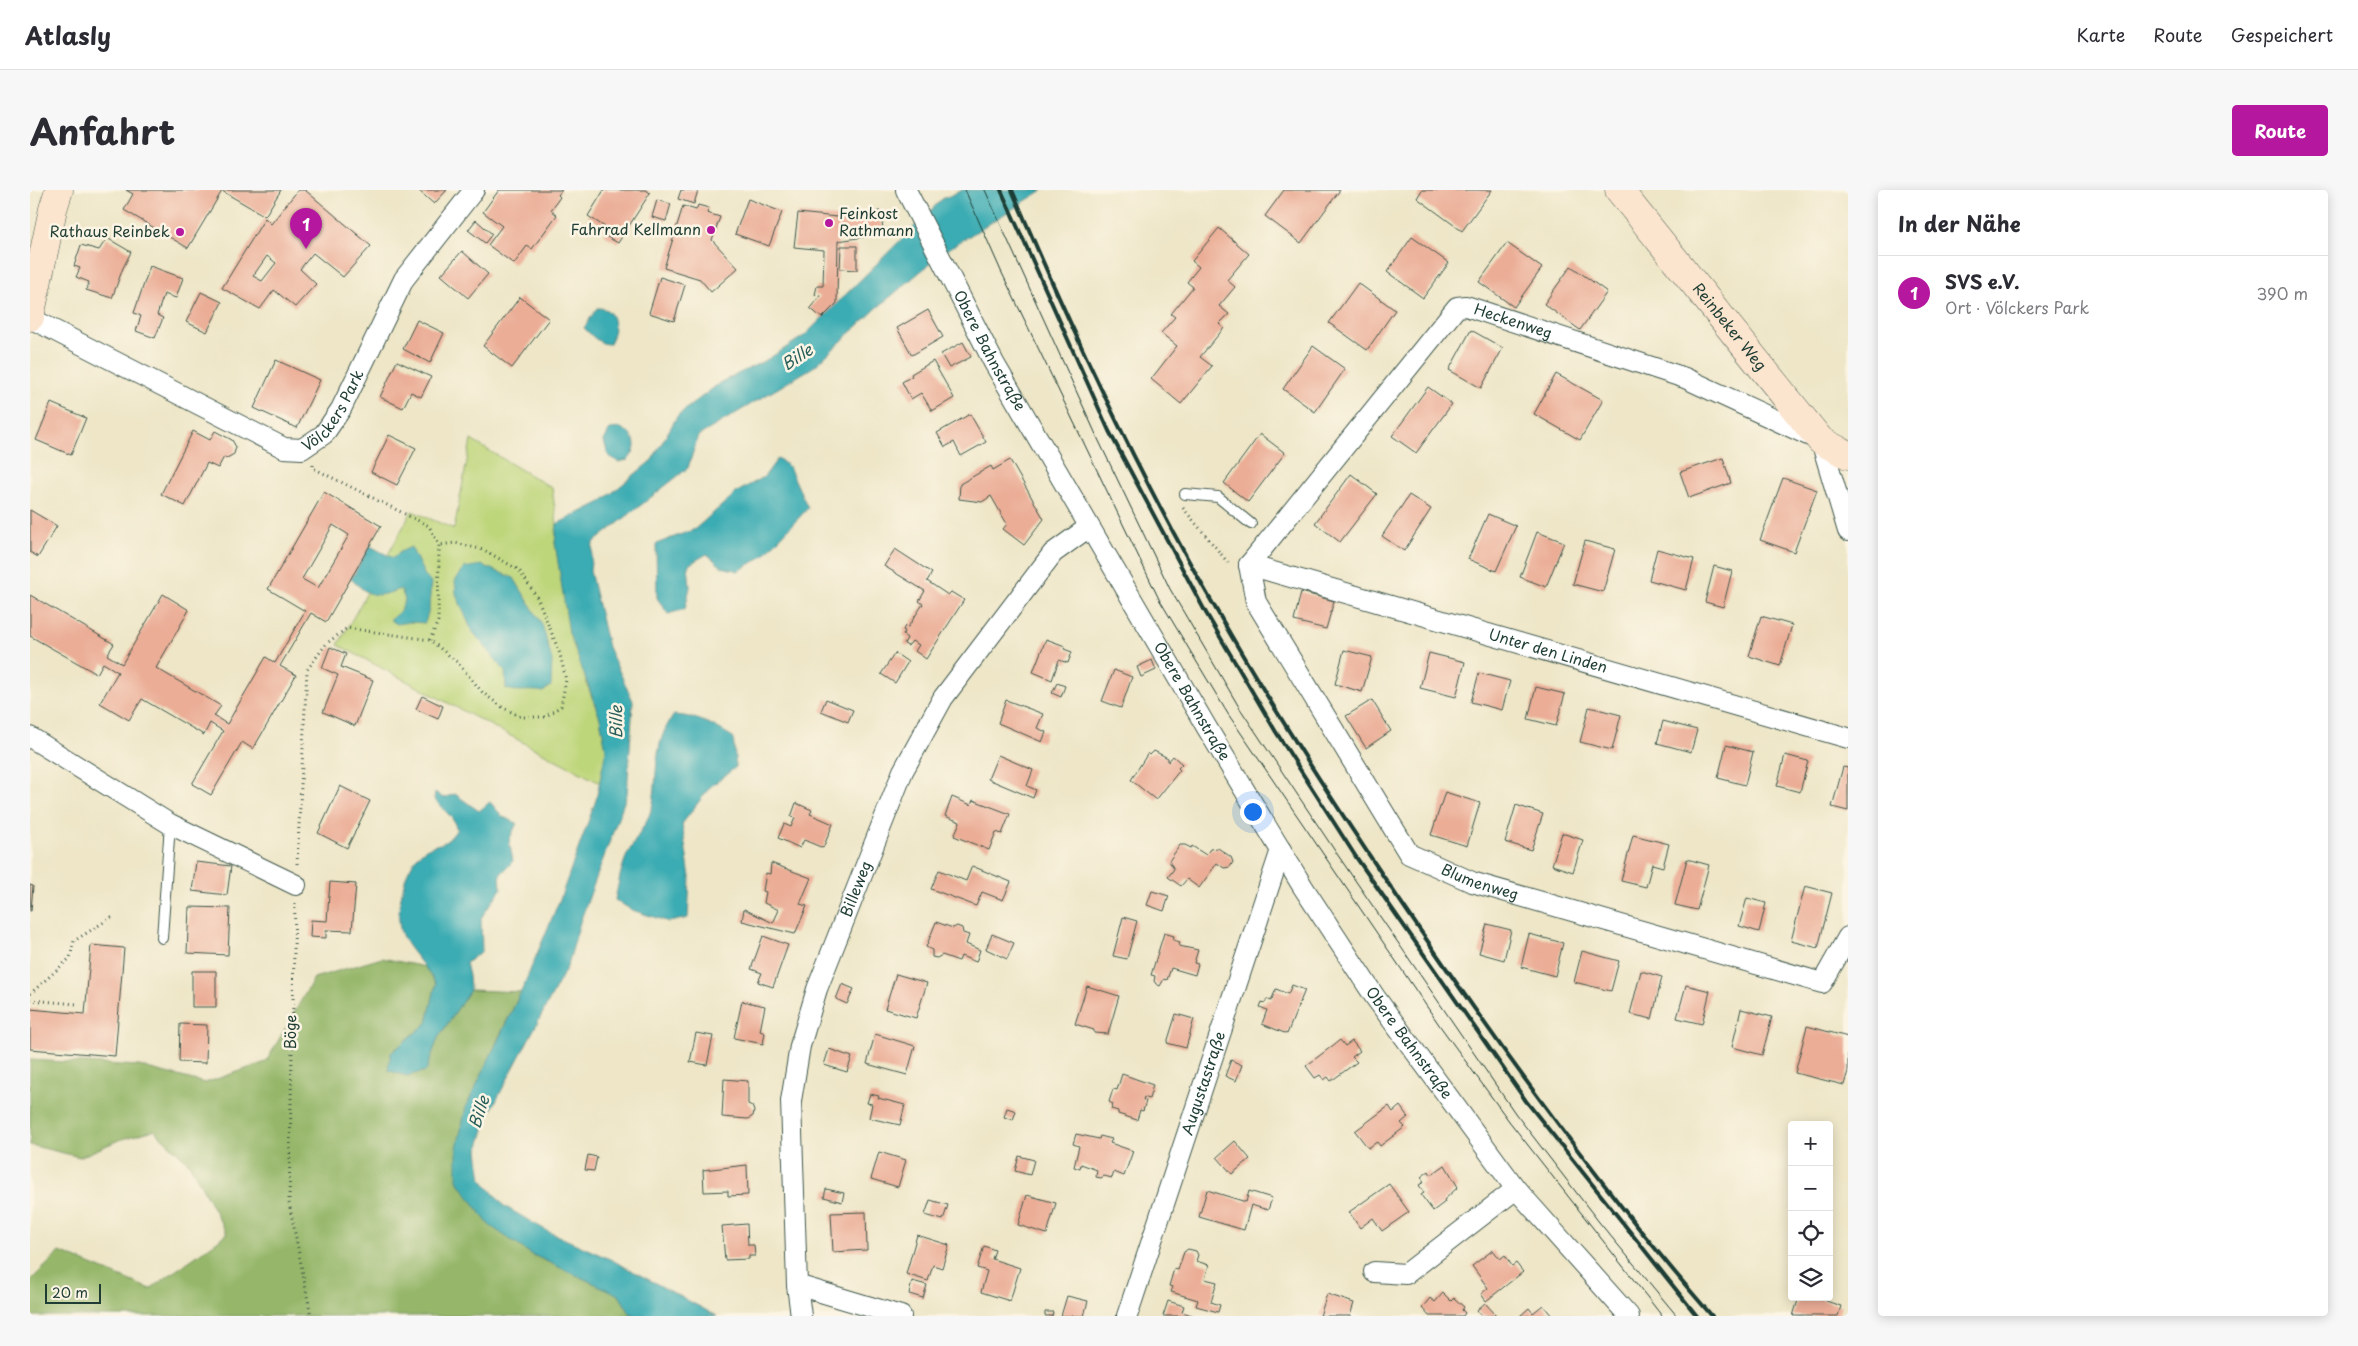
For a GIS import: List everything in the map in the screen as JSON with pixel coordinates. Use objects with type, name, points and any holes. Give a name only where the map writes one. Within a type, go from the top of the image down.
[{"type":"main road","points":[[30,317],[53,208],[59,190]]},
{"type":"main road","name":"Reinbeker Weg","points":[[1619,190],[1821,441],[1848,455]]},
{"type":"street","name":"Völckers Park","points":[[30,317],[284,448],[302,449],[324,434],[341,409],[404,279],[474,190]]},
{"type":"street","name":"Obere Bahnstraße","points":[[909,197],[994,363],[1089,527],[1281,850],[1375,997],[1516,1189],[1629,1316]]},
{"type":"street","name":"Heckenweg","points":[[1241,566],[1457,307],[1466,306],[1685,378],[1821,441]]},
{"type":"street","points":[[1821,441],[1848,531]]},
{"type":"street","name":"Billeweg","points":[[801,1316],[797,1285],[791,1101],[800,1046],[817,989],[902,771],[943,698],[1053,553],[1089,527]]},
{"type":"street","name":"Unter den Linden","points":[[1241,566],[1848,738]]},
{"type":"street","name":"Blumenweg","points":[[1241,566],[1256,602],[1409,854],[1472,882],[1822,983],[1848,937]]},
{"type":"street","points":[[30,737],[170,824],[296,885]]},
{"type":"street","name":"Augustastraße","points":[[1127,1316],[1281,850]]},
{"type":"street","points":[[1374,1272],[1406,1274],[1516,1189]]},
{"type":"street","points":[[797,1285],[901,1316]]},
{"type":"lane","points":[[1181,498],[1218,497],[1251,524]]},
{"type":"lane","points":[[162,938],[170,824]]},
{"type":"path","points":[[313,442],[312,468],[429,526],[439,545],[438,621],[430,640],[457,662],[483,692],[502,707],[521,717],[546,717],[561,706],[566,680],[560,654],[538,599],[519,570],[484,550],[455,543],[439,545]]},
{"type":"path","points":[[1181,498],[1241,566]]},
{"type":"path","name":"Böge","points":[[311,1316],[289,1202],[293,951],[307,670],[326,644],[347,628],[430,640]]},
{"type":"path","points":[[30,994],[70,958],[74,940],[112,917]]},
{"type":"path","points":[[30,1000],[77,1004]]},
{"type":"green space","points":[[471,440],[552,488],[557,524],[555,543],[562,582],[586,682],[600,718],[606,750],[600,783],[338,645],[412,511],[454,529]]},
{"type":"green space","points":[[382,958],[425,967],[436,984],[427,1023],[391,1053],[426,1071],[438,1038],[470,990],[521,992],[497,1041],[457,1148],[531,1254],[619,1295],[630,1313],[637,1316],[30,1316],[30,1281],[60,1252],[150,1289],[227,1234],[189,1163],[154,1130],[119,1140],[80,1157],[30,1145],[30,1060],[139,1066],[205,1083],[266,1062],[314,978]]},
{"type":"water","name":"Bille","points":[[963,190],[1043,190],[945,251],[877,308],[815,366],[698,436],[688,468],[593,543],[590,571],[608,647],[633,701],[627,794],[580,922],[568,965],[488,1116],[478,1150],[482,1180],[504,1206],[549,1232],[612,1260],[717,1316],[637,1316],[630,1313],[619,1295],[531,1254],[489,1225],[457,1180],[457,1148],[466,1107],[521,992],[560,899],[596,800],[606,750],[600,718],[569,633],[555,543],[557,524],[601,502],[652,460],[678,415],[721,382],[768,359],[804,336],[942,199]]},
{"type":"water","points":[[597,308],[608,311],[613,321],[614,327],[610,344],[599,341],[584,328]]},
{"type":"water","points":[[621,428],[633,438],[635,446],[628,460],[618,462],[608,455],[604,441],[610,429]]},
{"type":"water","points":[[778,458],[789,467],[808,508],[762,557],[738,571],[722,567],[707,554],[688,565],[690,587],[685,609],[668,614],[657,598],[656,544],[695,529],[737,492],[764,477]]},
{"type":"water","points":[[370,546],[393,558],[411,547],[424,574],[431,582],[429,609],[425,623],[409,622],[397,624],[390,620],[400,611],[405,600],[401,589],[379,595],[369,593],[351,579]]},
{"type":"water","points":[[481,565],[514,578],[542,624],[552,660],[551,686],[543,692],[506,689],[505,671],[472,631],[456,594],[455,581],[464,568]]},
{"type":"water","points":[[674,715],[698,719],[733,737],[736,767],[710,787],[682,824],[690,877],[688,918],[669,922],[632,910],[615,900],[625,860],[652,809],[659,747],[667,725]]},
{"type":"water","points":[[435,792],[443,798],[455,794],[479,811],[490,802],[503,817],[517,823],[509,840],[513,861],[500,875],[501,889],[481,918],[482,951],[466,963],[470,990],[438,1038],[426,1071],[406,1076],[388,1070],[391,1053],[427,1023],[436,984],[404,940],[400,930],[400,903],[407,876],[417,858],[428,848],[448,840],[457,829],[452,818],[434,799]]},
{"type":"building","name":"Rathaus Reinbek","points":[[126,190],[281,190],[265,216],[222,191],[188,248],[124,210],[133,194]]},
{"type":"building","points":[[298,190],[305,190],[371,246],[343,277],[313,253],[300,269],[316,284],[295,307],[274,290],[260,309],[222,288],[265,218],[271,224]],"holes":[[[267,256],[276,263],[262,281],[253,276]]]},
{"type":"building","points":[[418,190],[447,190],[434,204]]},
{"type":"building","points":[[499,190],[562,190],[558,195],[560,197],[551,210],[557,215],[532,249],[527,246],[514,264],[488,245],[502,226],[483,212]]},
{"type":"building","points":[[604,190],[646,190],[650,193],[618,243],[604,235],[608,229],[588,216]]},
{"type":"building","points":[[681,190],[698,190],[694,204],[678,199]]},
{"type":"building","points":[[1284,190],[1340,190],[1301,243],[1265,216]]},
{"type":"building","points":[[1422,190],[1492,190],[1462,231],[1417,198]]},
{"type":"building","points":[[748,199],[782,212],[769,246],[735,234]]},
{"type":"building","points":[[657,200],[671,204],[666,221],[652,217]]},
{"type":"building","points":[[698,205],[709,208],[707,213],[720,217],[712,240],[738,268],[711,292],[700,279],[664,268],[683,206],[696,210]]},
{"type":"building","points":[[880,211],[884,234],[838,241],[837,303],[822,318],[810,308],[820,296],[815,295],[817,286],[823,286],[824,250],[794,247],[798,213],[837,217]]},
{"type":"building","points":[[476,220],[492,234],[485,243],[468,230]]},
{"type":"building","points":[[1219,228],[1249,254],[1227,280],[1235,287],[1219,306],[1229,314],[1219,324],[1224,328],[1200,357],[1212,366],[1181,404],[1151,379],[1177,346],[1161,333],[1175,317],[1171,314],[1193,287],[1187,282],[1199,267],[1192,261]]},
{"type":"building","points":[[1412,237],[1449,263],[1423,298],[1387,272]]},
{"type":"building","points":[[107,238],[131,252],[112,298],[86,290],[89,282],[76,277],[80,268],[74,266],[81,245],[99,250]]},
{"type":"building","points":[[1507,243],[1542,268],[1514,307],[1479,282]]},
{"type":"building","points":[[841,246],[857,246],[857,270],[840,269]]},
{"type":"building","points":[[462,251],[488,274],[468,298],[441,275]]},
{"type":"building","points":[[150,266],[183,278],[176,298],[164,294],[157,315],[163,318],[155,338],[136,331],[141,316],[134,313]]},
{"type":"building","points":[[1571,266],[1607,292],[1580,330],[1544,304]]},
{"type":"building","points":[[660,277],[685,285],[674,321],[649,313]]},
{"type":"building","points":[[1358,283],[1395,310],[1367,350],[1329,323]]},
{"type":"building","points":[[201,292],[222,302],[207,332],[186,322]]},
{"type":"building","points":[[520,297],[549,319],[512,368],[483,346]]},
{"type":"building","points":[[928,310],[943,337],[912,355],[897,328]]},
{"type":"building","points":[[417,320],[444,333],[430,363],[403,349]]},
{"type":"building","points":[[1471,330],[1503,348],[1481,388],[1449,370]]},
{"type":"building","points":[[963,342],[971,357],[949,368],[941,354]]},
{"type":"building","points":[[1313,346],[1345,369],[1315,412],[1283,389]]},
{"type":"building","points":[[276,360],[320,380],[297,428],[254,408]]},
{"type":"building","points":[[397,361],[431,377],[421,397],[411,392],[403,408],[380,397]]},
{"type":"building","points":[[933,361],[954,398],[932,411],[921,393],[911,399],[902,382],[912,376],[911,374]]},
{"type":"building","points":[[1556,374],[1603,400],[1580,440],[1534,414]]},
{"type":"building","points":[[1428,387],[1452,404],[1416,453],[1392,436]]},
{"type":"building","points":[[51,403],[86,418],[71,455],[36,440]]},
{"type":"building","points":[[970,414],[986,442],[961,456],[954,442],[945,447],[937,433]]},
{"type":"building","points":[[193,431],[210,440],[215,431],[232,440],[236,447],[234,454],[227,458],[224,457],[218,468],[207,463],[185,506],[161,494]]},
{"type":"building","points":[[1260,434],[1285,453],[1248,502],[1224,483]]},
{"type":"building","points":[[389,435],[416,448],[397,485],[371,472]]},
{"type":"building","points":[[1723,458],[1731,483],[1689,498],[1680,472]]},
{"type":"building","points":[[1010,460],[1044,519],[1024,545],[1003,529],[1007,524],[991,496],[982,502],[959,499],[960,484],[991,466],[993,470]]},
{"type":"building","points":[[1351,474],[1377,494],[1340,542],[1315,523]]},
{"type":"building","points":[[1783,478],[1817,490],[1794,552],[1760,540]]},
{"type":"building","points":[[324,492],[381,526],[326,622],[311,613],[280,666],[296,675],[253,749],[242,742],[211,795],[192,784],[223,731],[210,723],[204,735],[142,699],[129,720],[100,703],[118,672],[103,663],[97,674],[30,636],[30,595],[114,644],[107,655],[122,664],[163,594],[189,610],[156,668],[221,706],[214,716],[227,724],[266,657],[275,663],[305,611],[268,589]],"holes":[[[333,525],[349,535],[318,588],[302,579]]]},
{"type":"building","points":[[1409,495],[1431,509],[1404,551],[1382,536]]},
{"type":"building","points":[[30,510],[57,526],[38,557],[30,552]]},
{"type":"building","points":[[1488,514],[1516,526],[1496,571],[1468,559]]},
{"type":"building","points":[[1537,532],[1564,542],[1546,587],[1520,577]]},
{"type":"building","points":[[1585,541],[1615,549],[1603,592],[1573,584]]},
{"type":"building","points":[[895,549],[932,573],[927,581],[948,595],[951,592],[964,600],[926,659],[915,651],[919,645],[912,641],[908,646],[904,644],[907,638],[903,635],[905,626],[908,627],[923,604],[919,601],[925,591],[884,566]]},
{"type":"building","points":[[1657,549],[1694,559],[1686,590],[1649,580]]},
{"type":"building","points":[[1714,566],[1732,571],[1723,607],[1705,602]]},
{"type":"building","points":[[1301,592],[1334,601],[1326,629],[1294,621]]},
{"type":"building","points":[[1761,616],[1792,625],[1780,666],[1749,656]]},
{"type":"building","points":[[1046,639],[1065,646],[1064,649],[1072,652],[1068,663],[1059,660],[1052,680],[1033,672]]},
{"type":"building","points":[[330,647],[346,654],[341,667],[373,680],[355,726],[323,712],[338,675],[322,668]]},
{"type":"building","points":[[1344,650],[1372,657],[1362,692],[1335,684]]},
{"type":"building","points":[[895,653],[908,662],[895,683],[881,674]]},
{"type":"building","points":[[1429,653],[1465,662],[1456,697],[1420,688]]},
{"type":"building","points":[[1152,660],[1156,670],[1141,677],[1137,667]]},
{"type":"building","points":[[1114,670],[1132,677],[1121,708],[1102,701]]},
{"type":"building","points":[[1479,673],[1510,681],[1502,710],[1471,702]]},
{"type":"building","points":[[1057,683],[1065,686],[1061,697],[1052,693]]},
{"type":"building","points":[[1536,687],[1565,694],[1556,726],[1528,719]]},
{"type":"building","points":[[422,696],[443,706],[438,719],[416,709]]},
{"type":"building","points":[[826,699],[853,710],[848,722],[821,711]]},
{"type":"building","points":[[1006,700],[1043,714],[1037,728],[1046,732],[1042,742],[998,723]]},
{"type":"building","points":[[1372,700],[1391,731],[1366,748],[1346,716]]},
{"type":"building","points":[[1589,707],[1621,715],[1612,750],[1580,742]]},
{"type":"building","points":[[1663,721],[1697,730],[1691,752],[1657,743]]},
{"type":"building","points":[[1726,745],[1753,752],[1745,785],[1718,778]]},
{"type":"building","points":[[1154,751],[1168,758],[1168,762],[1173,756],[1182,764],[1178,768],[1180,770],[1156,800],[1131,780],[1148,753],[1150,755]]},
{"type":"building","points":[[998,755],[1033,770],[1027,786],[1036,790],[1033,798],[988,779]]},
{"type":"building","points":[[1785,755],[1808,761],[1800,792],[1777,786]]},
{"type":"building","points":[[1843,767],[1848,768],[1848,811],[1832,807]]},
{"type":"building","points":[[340,786],[370,801],[347,848],[318,833]]},
{"type":"building","points":[[1445,792],[1480,803],[1467,846],[1431,835]]},
{"type":"building","points":[[952,797],[971,805],[973,800],[1010,814],[1002,834],[996,832],[989,850],[954,836],[960,822],[945,816]]},
{"type":"building","points":[[796,803],[812,810],[810,814],[833,824],[823,848],[804,840],[800,848],[778,838],[784,824],[791,827],[795,818],[791,817]]},
{"type":"building","points":[[1516,805],[1543,814],[1531,850],[1505,842]]},
{"type":"building","points":[[1562,833],[1583,840],[1573,872],[1552,865]]},
{"type":"building","points":[[1633,835],[1669,844],[1663,867],[1652,864],[1646,887],[1621,881]]},
{"type":"building","points":[[1180,845],[1191,848],[1192,846],[1206,855],[1210,849],[1218,848],[1231,857],[1233,862],[1230,867],[1224,868],[1217,863],[1199,888],[1187,879],[1181,886],[1168,877],[1174,869],[1169,861]]},
{"type":"building","points":[[1687,859],[1709,865],[1697,910],[1675,905]]},
{"type":"building","points":[[196,862],[231,866],[227,895],[192,891]]},
{"type":"building","points":[[771,863],[811,878],[800,904],[807,906],[795,934],[742,921],[744,909],[773,923],[779,910],[764,903],[766,892],[763,891],[766,873],[770,874]]},
{"type":"building","points":[[972,866],[1011,882],[1003,900],[982,892],[976,906],[931,889],[939,870],[966,881]]},
{"type":"building","points":[[330,882],[356,884],[352,931],[326,930],[326,938],[310,937],[311,920],[327,921]]},
{"type":"building","points":[[30,885],[33,886],[31,911],[30,911]]},
{"type":"building","points":[[1805,886],[1832,893],[1818,948],[1791,941]]},
{"type":"building","points":[[1152,891],[1169,896],[1164,911],[1147,905]]},
{"type":"building","points":[[1747,898],[1766,903],[1759,932],[1739,926]]},
{"type":"building","points":[[189,907],[230,908],[228,955],[187,953]]},
{"type":"building","points":[[1123,917],[1137,921],[1127,959],[1113,956]]},
{"type":"building","points":[[936,922],[953,928],[957,926],[962,928],[963,933],[969,935],[966,944],[980,950],[976,962],[961,956],[959,961],[942,955],[937,958],[932,957],[932,950],[926,947]]},
{"type":"building","points":[[1487,924],[1511,930],[1504,960],[1479,953]]},
{"type":"building","points":[[1164,933],[1174,936],[1173,940],[1180,942],[1179,946],[1198,950],[1194,963],[1198,964],[1195,975],[1171,968],[1167,980],[1164,979],[1160,986],[1154,981],[1155,976],[1151,975]]},
{"type":"building","points":[[992,934],[1014,943],[1007,959],[986,949]]},
{"type":"building","points":[[1529,934],[1563,943],[1555,976],[1521,967]]},
{"type":"building","points":[[763,936],[788,945],[773,987],[758,982],[762,973],[751,969]]},
{"type":"building","points":[[91,945],[124,948],[115,1056],[30,1049],[30,1009],[85,1014]]},
{"type":"building","points":[[1582,951],[1619,961],[1611,991],[1574,982]]},
{"type":"building","points":[[192,971],[216,971],[216,1007],[192,1007]]},
{"type":"building","points":[[1641,971],[1662,977],[1652,1019],[1630,1014]]},
{"type":"building","points":[[896,974],[927,983],[916,1018],[885,1009]]},
{"type":"building","points":[[842,984],[854,989],[847,1004],[836,999]]},
{"type":"building","points":[[1292,985],[1305,990],[1287,1034],[1262,1024],[1267,1010],[1260,1007],[1262,1002],[1265,1003],[1267,999],[1271,1001],[1276,989],[1288,994]]},
{"type":"building","points":[[1686,985],[1710,991],[1702,1024],[1677,1018]]},
{"type":"building","points":[[1087,986],[1119,996],[1108,1034],[1094,1033],[1094,1030],[1075,1024]]},
{"type":"building","points":[[742,1001],[765,1006],[760,1031],[765,1033],[763,1044],[734,1038]]},
{"type":"building","points":[[1741,1009],[1772,1017],[1762,1055],[1732,1047]]},
{"type":"building","points":[[1176,1014],[1194,1019],[1186,1048],[1167,1043]]},
{"type":"building","points":[[180,1024],[207,1025],[206,1063],[179,1062]]},
{"type":"building","points":[[1807,1026],[1848,1037],[1848,1071],[1844,1085],[1795,1073]]},
{"type":"building","points":[[696,1033],[713,1036],[707,1065],[690,1062]]},
{"type":"building","points":[[875,1034],[915,1046],[907,1075],[867,1064]]},
{"type":"building","points":[[1340,1040],[1345,1046],[1352,1041],[1360,1051],[1352,1057],[1357,1062],[1331,1081],[1328,1077],[1324,1080],[1320,1075],[1315,1078],[1306,1066]]},
{"type":"building","points":[[829,1049],[852,1057],[847,1072],[824,1065]]},
{"type":"building","points":[[1231,1060],[1242,1065],[1236,1081],[1225,1076]]},
{"type":"building","points":[[1122,1074],[1153,1085],[1149,1099],[1144,1097],[1143,1100],[1146,1101],[1143,1111],[1140,1110],[1137,1120],[1118,1114],[1118,1111],[1111,1109],[1113,1104],[1109,1102],[1113,1089],[1117,1090]]},
{"type":"building","points":[[724,1079],[748,1081],[748,1104],[752,1106],[753,1116],[748,1119],[722,1117]]},
{"type":"building","points":[[870,1094],[905,1105],[900,1125],[869,1118],[872,1104],[867,1103]]},
{"type":"building","points":[[1389,1106],[1393,1112],[1400,1106],[1408,1117],[1401,1123],[1405,1127],[1380,1146],[1377,1142],[1368,1148],[1355,1131]]},
{"type":"building","points":[[1007,1108],[1016,1111],[1013,1120],[1004,1117]]},
{"type":"building","points":[[1076,1134],[1099,1139],[1100,1136],[1112,1139],[1110,1143],[1133,1151],[1124,1176],[1114,1172],[1112,1178],[1104,1176],[1101,1178],[1096,1177],[1097,1170],[1081,1164],[1080,1169],[1074,1167],[1079,1146],[1073,1144]]},
{"type":"building","points":[[1235,1141],[1250,1159],[1232,1174],[1217,1157]]},
{"type":"building","points":[[879,1152],[906,1160],[898,1187],[871,1179]]},
{"type":"building","points":[[588,1155],[597,1157],[594,1171],[585,1170]]},
{"type":"building","points":[[1019,1156],[1034,1160],[1030,1175],[1015,1171]]},
{"type":"building","points":[[747,1165],[748,1195],[728,1196],[728,1191],[704,1192],[703,1170]]},
{"type":"building","points":[[1445,1165],[1458,1187],[1444,1200],[1445,1202],[1433,1211],[1421,1195],[1424,1193],[1419,1185],[1424,1182],[1421,1177],[1429,1171],[1431,1175]]},
{"type":"building","points":[[1389,1184],[1409,1212],[1382,1231],[1373,1218],[1360,1228],[1349,1212]]},
{"type":"building","points":[[826,1189],[844,1193],[842,1202],[824,1197]]},
{"type":"building","points":[[1207,1190],[1246,1202],[1249,1191],[1272,1198],[1268,1210],[1251,1205],[1244,1230],[1199,1217]]},
{"type":"building","points":[[1027,1195],[1056,1203],[1047,1234],[1018,1225]]},
{"type":"building","points":[[930,1200],[948,1205],[943,1220],[925,1215]]},
{"type":"building","points":[[866,1212],[867,1250],[833,1252],[831,1213]]},
{"type":"building","points":[[747,1224],[748,1245],[754,1245],[755,1256],[749,1256],[749,1259],[725,1260],[722,1226]]},
{"type":"building","points":[[917,1235],[949,1245],[942,1268],[933,1265],[928,1281],[906,1274]]},
{"type":"building","points":[[984,1246],[995,1250],[992,1259],[1020,1268],[1010,1301],[981,1292],[987,1271],[977,1268]]},
{"type":"building","points":[[1188,1249],[1196,1251],[1198,1255],[1196,1261],[1209,1265],[1205,1279],[1217,1282],[1211,1302],[1220,1305],[1218,1312],[1196,1306],[1198,1300],[1171,1292],[1173,1287],[1169,1286],[1174,1269],[1178,1270],[1184,1252]]},
{"type":"building","points":[[1493,1250],[1500,1259],[1505,1255],[1512,1266],[1516,1263],[1523,1272],[1486,1301],[1481,1294],[1488,1288],[1472,1266]]},
{"type":"building","points":[[912,1281],[927,1285],[923,1298],[909,1294]]},
{"type":"building","points":[[1443,1293],[1451,1301],[1454,1298],[1464,1307],[1462,1310],[1465,1313],[1463,1316],[1429,1316],[1422,1308],[1430,1298],[1435,1302]]},
{"type":"building","points":[[1327,1294],[1354,1303],[1350,1316],[1320,1316]]},
{"type":"building","points":[[1067,1296],[1088,1301],[1084,1316],[1061,1316]]},
{"type":"building","points":[[1168,1301],[1184,1306],[1182,1312],[1195,1316],[1163,1316]]},
{"type":"building","points":[[1798,1301],[1826,1301],[1841,1306],[1838,1316],[1793,1316]]},
{"type":"building","points":[[1485,1303],[1497,1316],[1482,1316],[1477,1310]]},
{"type":"building","points":[[1543,1305],[1552,1316],[1520,1316],[1529,1308],[1533,1313]]},
{"type":"building","points":[[1045,1312],[1053,1312],[1052,1316],[1045,1316]]},
{"type":"tram line","points":[[965,190],[1001,271],[1159,599],[1228,714],[1440,1026],[1509,1121],[1662,1316]]},
{"type":"tram line","points":[[985,190],[1098,439],[1170,589],[1239,707],[1335,851],[1515,1113],[1599,1222],[1677,1316]]},
{"type":"railway","points":[[1001,190],[1109,431],[1206,613],[1276,732],[1356,857],[1526,1101],[1697,1316]]},
{"type":"railway","points":[[1012,190],[1083,351],[1161,509],[1217,611],[1294,740],[1405,908],[1567,1137],[1638,1228],[1712,1316]]},
{"type":"place","name":"Feinkost Rathmann","points":[[829,223]]},
{"type":"place","name":"Fahrrad Kellmann","points":[[711,230]]},
{"type":"place","name":"Rathaus Reinbek","points":[[180,232]]},
{"type":"place","name":"SVS e.V.","points":[[306,249]]}]
